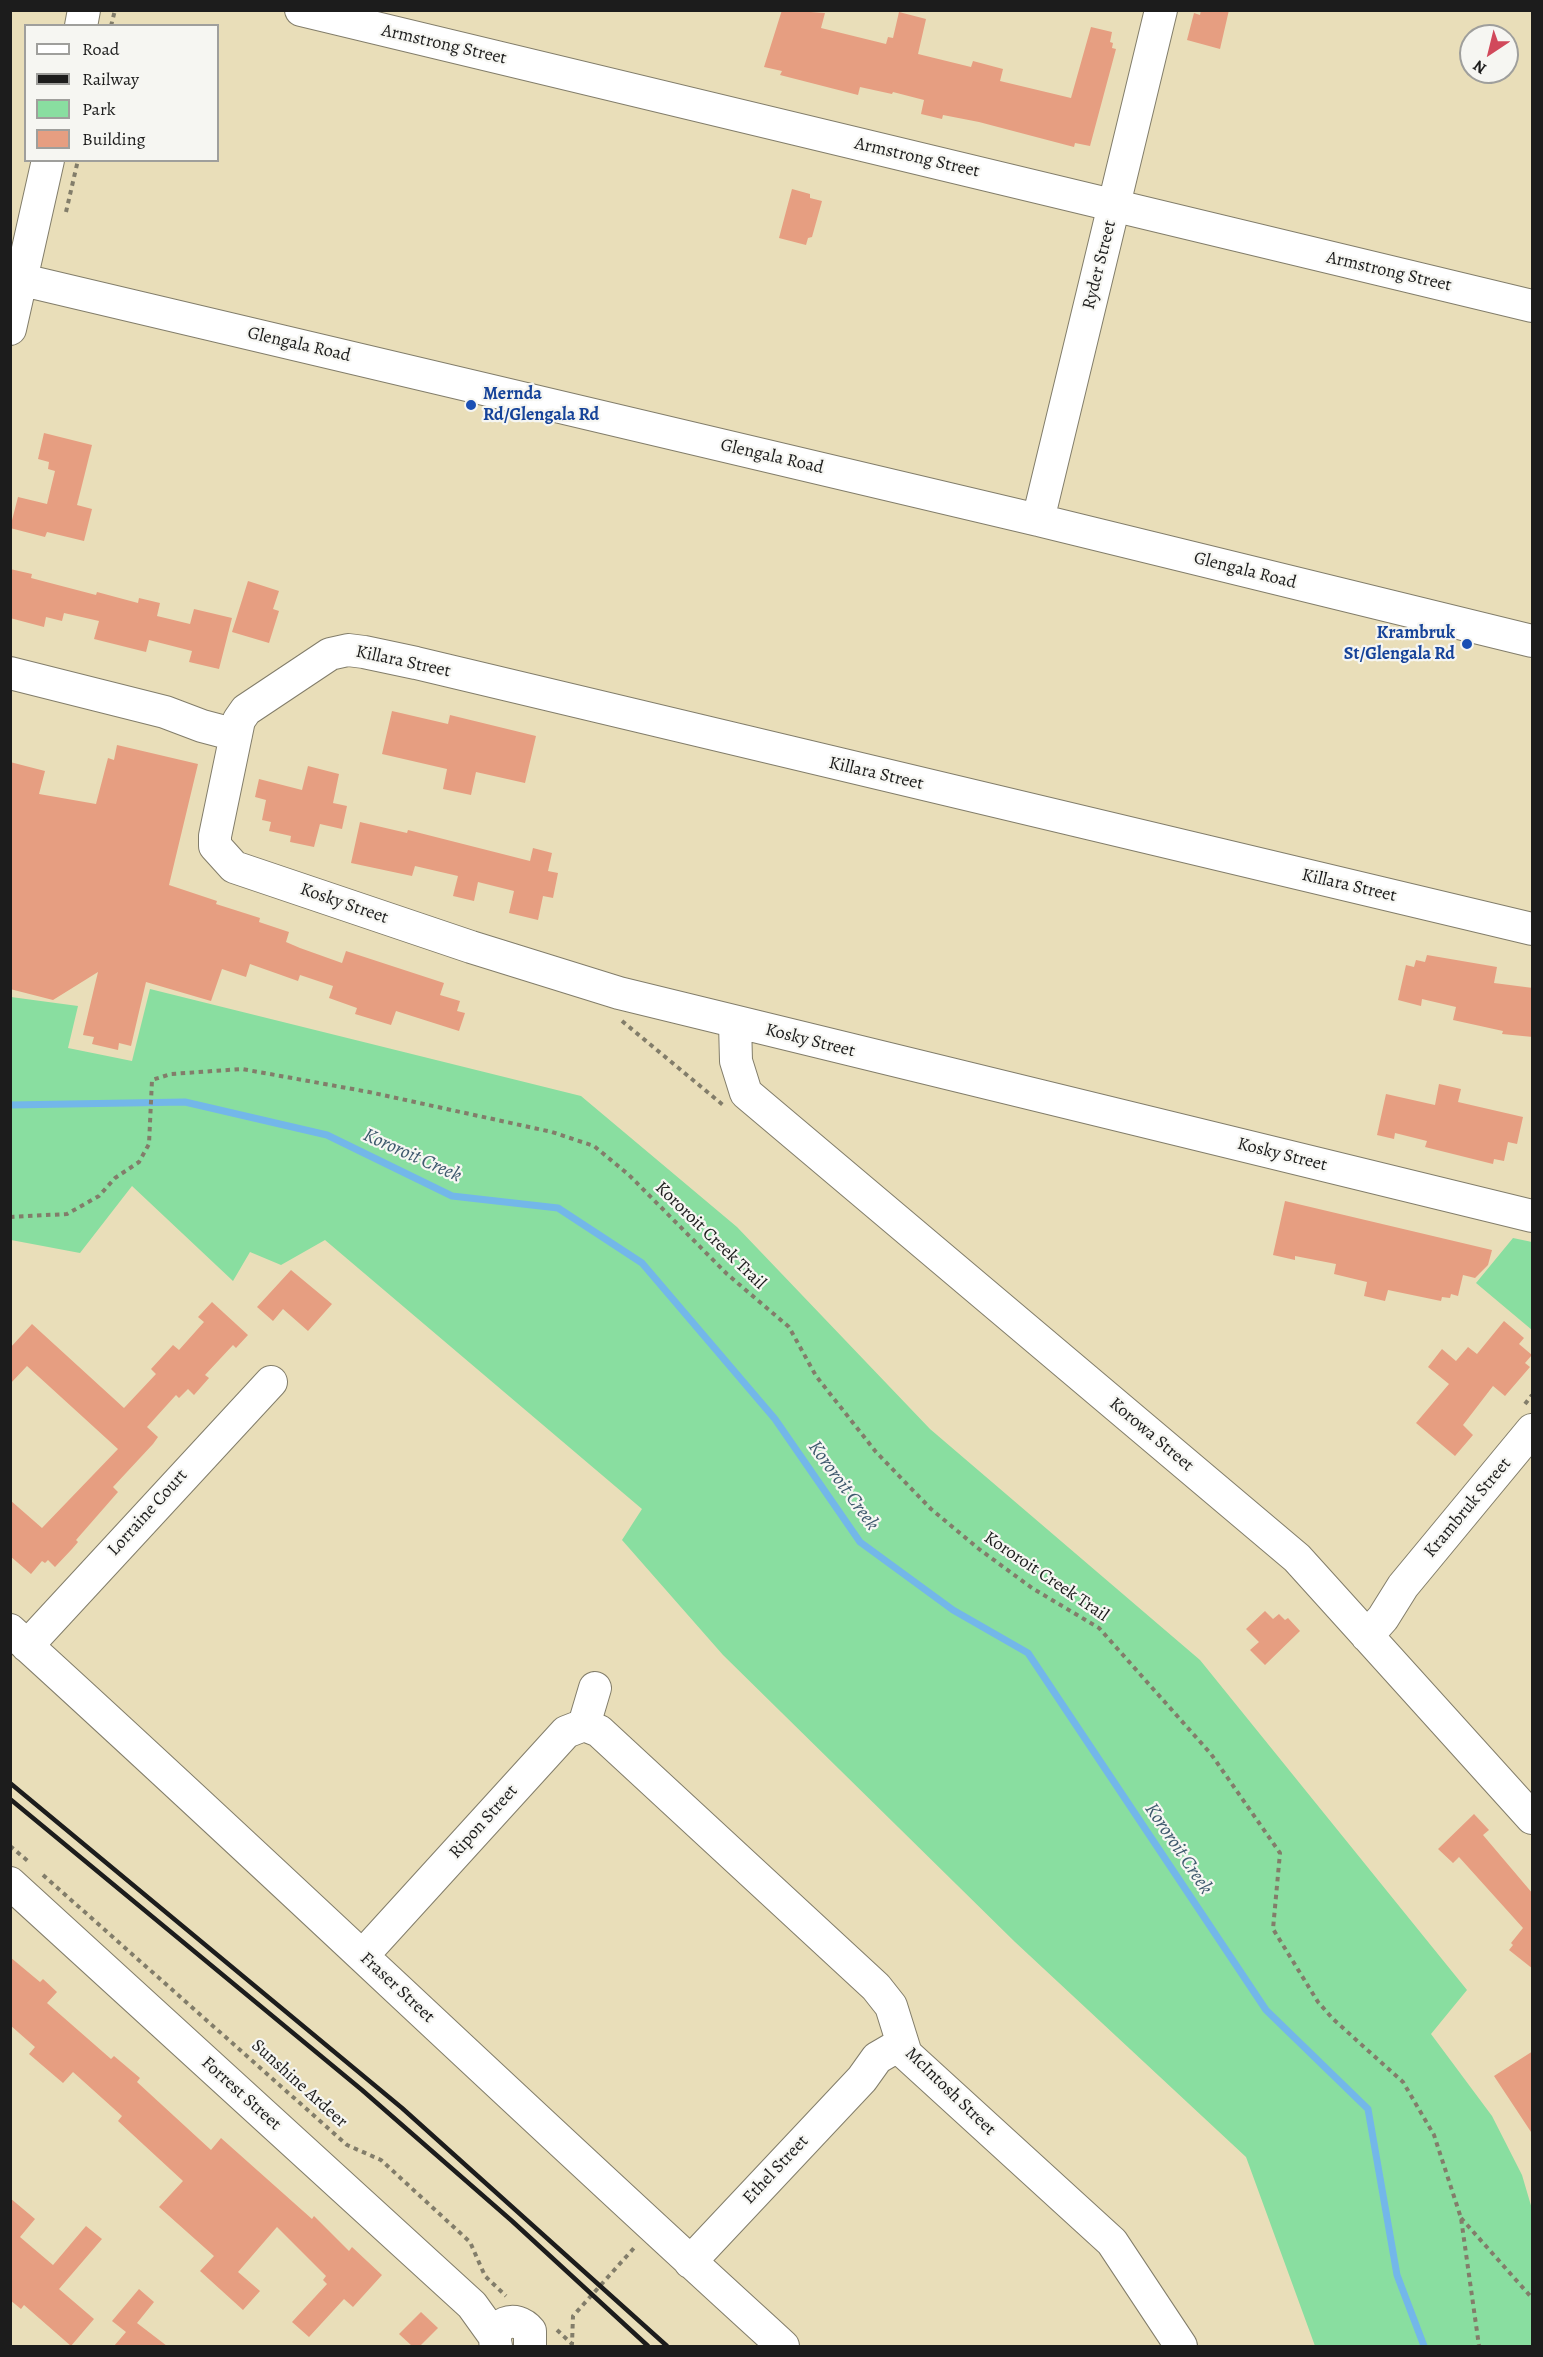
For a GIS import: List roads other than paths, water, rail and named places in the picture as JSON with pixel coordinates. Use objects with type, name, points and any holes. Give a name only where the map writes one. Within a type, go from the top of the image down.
[{"type":"street","name":"Armstrong Street","points":[[301,10],[1533,306]]},
{"type":"street","name":"Ryder Street","points":[[1038,520],[1161,10]]},
{"type":"street","points":[[10,329],[16,278],[47,162]]},
{"type":"street","name":"Glengala Road","points":[[16,278],[1038,520],[1533,641]]},
{"type":"street","name":"Killara Street","points":[[238,727],[257,701],[330,654],[348,650],[364,652],[1533,929]]},
{"type":"street","points":[[10,673],[165,712],[202,726],[238,727]]},
{"type":"street","name":"Kosky Street","points":[[238,727],[215,836],[215,846],[234,867],[494,955],[619,993],[1533,1216]]},
{"type":"street","name":"Korowa Street","points":[[745,1025],[736,1061],[740,1082],[746,1092],[1297,1558],[1533,1818]]},
{"type":"street","name":"Lorraine Court","points":[[19,1638],[271,1382]]},
{"type":"street","name":"Krambruk Street","points":[[1361,1628],[1403,1586],[1533,1430]]},
{"type":"street","name":"Fraser Street","points":[[19,1638],[783,2346]]},
{"type":"street","points":[[584,1725],[595,1688]]},
{"type":"street","name":"Ripon Street","points":[[363,1955],[566,1732],[584,1725]]},
{"type":"street","name":"McIntosh Street","points":[[584,1725],[599,1731],[876,1987],[891,2006],[904,2049],[1112,2242],[1181,2346]]},
{"type":"street","name":"Forrest Street","points":[[10,1883],[499,2332],[522,2323],[537,2341]]},
{"type":"street","name":"Ethel Street","points":[[690,2262],[862,2079],[904,2049]]},
{"type":"waterway","name":"Kororoit Creek","points":[[10,1105],[185,1102],[327,1135],[452,1196],[558,1208],[642,1263],[775,1419],[860,1542],[953,1610],[1028,1653],[1266,2010],[1368,2109],[1397,2275],[1424,2346]]},
{"type":"railway","points":[[10,1783],[402,2108],[667,2346]]},
{"type":"railway","points":[[10,1799],[362,2090],[512,2221],[648,2346]]},
{"type":"place","name":"Mernda Rd/Glengala Rd","points":[[471,405]]},
{"type":"place","name":"Krambruk St/Glengala Rd","points":[[1467,644]]}]
